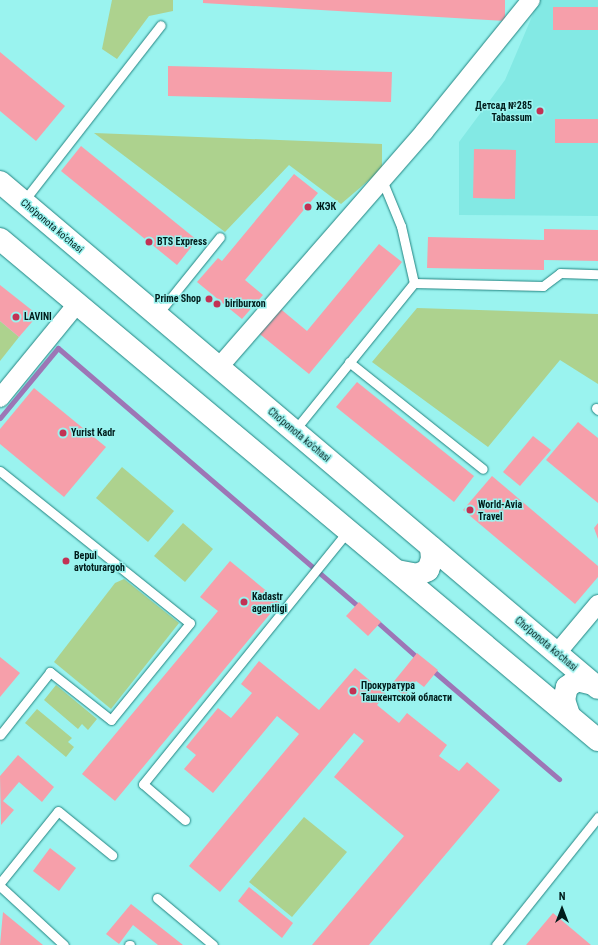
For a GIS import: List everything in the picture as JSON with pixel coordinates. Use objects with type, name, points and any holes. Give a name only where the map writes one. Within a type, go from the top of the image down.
[{"type":"main road","name":"Cho'ponota ko'chasi","points":[[0,182],[596,686]]},
{"type":"main road","points":[[0,240],[598,740]]},
{"type":"main road","points":[[397,571],[417,575],[428,570],[432,559],[431,546]]},
{"type":"main road","points":[[569,715],[564,700],[567,687],[577,680],[596,686]]},
{"type":"street","points":[[219,367],[382,180],[531,0]]},
{"type":"street","points":[[0,398],[77,304]]},
{"type":"street","points":[[557,653],[598,604]]},
{"type":"lane","points":[[23,202],[161,25]]},
{"type":"lane","points":[[382,180],[401,226],[414,283]]},
{"type":"lane","points":[[157,315],[220,237]]},
{"type":"lane","points":[[414,283],[543,286],[560,273],[598,274]]},
{"type":"lane","points":[[294,431],[414,283]]},
{"type":"lane","points":[[349,362],[483,469]]},
{"type":"lane","points":[[0,471],[190,624],[111,720],[50,672],[0,735]]},
{"type":"lane","points":[[185,820],[142,784],[348,531]]},
{"type":"lane","points":[[0,883],[58,811],[112,856]]},
{"type":"lane","points":[[496,945],[598,816]]},
{"type":"lane","points":[[0,886],[64,945]]},
{"type":"lane","points":[[157,898],[213,945]]},
{"type":"shaded area","name":"Детсад №285 Tabassum","points":[[539,0],[598,0],[598,216],[459,215],[459,142],[505,80]]},
{"type":"green space","points":[[112,0],[173,0],[173,11],[149,16],[117,59],[102,49]]},
{"type":"green space","points":[[94,133],[382,144],[382,169],[341,204],[289,165],[225,232]]},
{"type":"green space","points":[[417,308],[598,314],[598,384],[560,360],[488,447],[372,362]]},
{"type":"green space","points":[[0,321],[19,337],[0,361]]},
{"type":"green space","points":[[122,467],[174,511],[148,542],[96,498]]},
{"type":"green space","points":[[183,523],[213,549],[185,582],[154,556]]},
{"type":"green space","points":[[124,579],[179,623],[111,709],[54,662],[115,583]]},
{"type":"green space","points":[[56,685],[97,719],[88,730],[82,724],[78,729],[44,700]]},
{"type":"green space","points":[[37,709],[72,738],[68,742],[74,747],[66,757],[25,723]]},
{"type":"green space","points":[[304,817],[347,852],[292,917],[249,882]]},
{"type":"building","points":[[203,0],[505,0],[505,21],[203,3]]},
{"type":"building","points":[[553,7],[598,7],[598,30],[553,30]]},
{"type":"building","points":[[0,52],[65,106],[36,141],[0,111]]},
{"type":"building","points":[[168,66],[392,72],[391,102],[168,96]]},
{"type":"building","points":[[555,119],[598,119],[598,143],[555,143]]},
{"type":"building","points":[[81,146],[197,240],[177,265],[61,171]]},
{"type":"building","points":[[474,149],[516,150],[515,199],[473,198]]},
{"type":"building","points":[[294,174],[318,193],[245,280],[263,295],[242,319],[197,282],[218,258],[222,261]]},
{"type":"building","points":[[544,229],[598,230],[598,261],[544,260],[544,270],[427,268],[428,237],[544,240]]},
{"type":"building","points":[[379,244],[402,262],[309,374],[256,331],[277,306],[307,331]]},
{"type":"building","points":[[0,285],[38,315],[19,337],[0,321]]},
{"type":"building","points":[[357,382],[474,476],[454,502],[336,407]]},
{"type":"building","points":[[34,388],[106,447],[64,497],[0,444],[0,429]]},
{"type":"building","points":[[578,422],[598,438],[598,503],[546,460]]},
{"type":"building","points":[[533,436],[551,450],[520,486],[503,472]]},
{"type":"building","points":[[492,476],[598,566],[598,577],[575,604],[463,510]]},
{"type":"building","points":[[598,523],[598,539],[594,528]]},
{"type":"building","points":[[230,561],[280,602],[115,801],[82,774],[218,611],[200,597]]},
{"type":"building","points":[[359,602],[381,622],[368,636],[346,616]]},
{"type":"building","points":[[417,653],[438,670],[424,687],[416,681],[405,696],[391,685]]},
{"type":"building","points":[[0,657],[20,673],[0,697]]},
{"type":"building","points":[[259,661],[319,710],[355,668],[386,694],[377,705],[399,723],[407,713],[447,745],[439,756],[459,771],[467,762],[500,790],[369,945],[312,945],[404,836],[334,777],[364,741],[354,733],[220,892],[189,866],[299,734],[277,716],[213,793],[184,769],[196,755],[186,747],[218,708],[231,718],[252,693],[241,684]]},
{"type":"building","points":[[18,755],[54,787],[42,802],[19,782],[3,801],[14,810],[1,825],[0,776]]},
{"type":"building","points":[[50,848],[76,868],[59,891],[33,871]]},
{"type":"building","points":[[249,887],[293,923],[282,938],[238,901]]},
{"type":"building","points":[[131,904],[183,945],[158,945],[133,925],[119,944],[106,934]]},
{"type":"building","points":[[3,912],[43,945],[0,945]]},
{"type":"building","points":[[553,913],[591,945],[526,945]]},
{"type":"waterway","points":[[0,418],[58,348],[361,609]]},
{"type":"waterway","points":[[375,620],[420,660]]},
{"type":"waterway","points":[[431,669],[559,779]]},
{"type":"place","name":"Детсад №285 Tabassum","points":[[540,111]]},
{"type":"place","name":"ЖЭК","points":[[308,207]]},
{"type":"place","name":"BTS Express","points":[[149,242]]},
{"type":"place","name":"Prime Shop","points":[[209,299]]},
{"type":"place","name":"biriburxon","points":[[217,304]]},
{"type":"place","name":"LAVINI","points":[[16,317]]},
{"type":"place","name":"Yurist Kadr","points":[[63,433]]},
{"type":"place","name":"World-Avia Travel","points":[[470,510]]},
{"type":"place","name":"Bepul avtoturargoh","points":[[66,561]]},
{"type":"place","name":"Kadastr agentligi","points":[[244,602]]},
{"type":"place","name":"Прокуратура Ташкентской области","points":[[353,691]]}]
